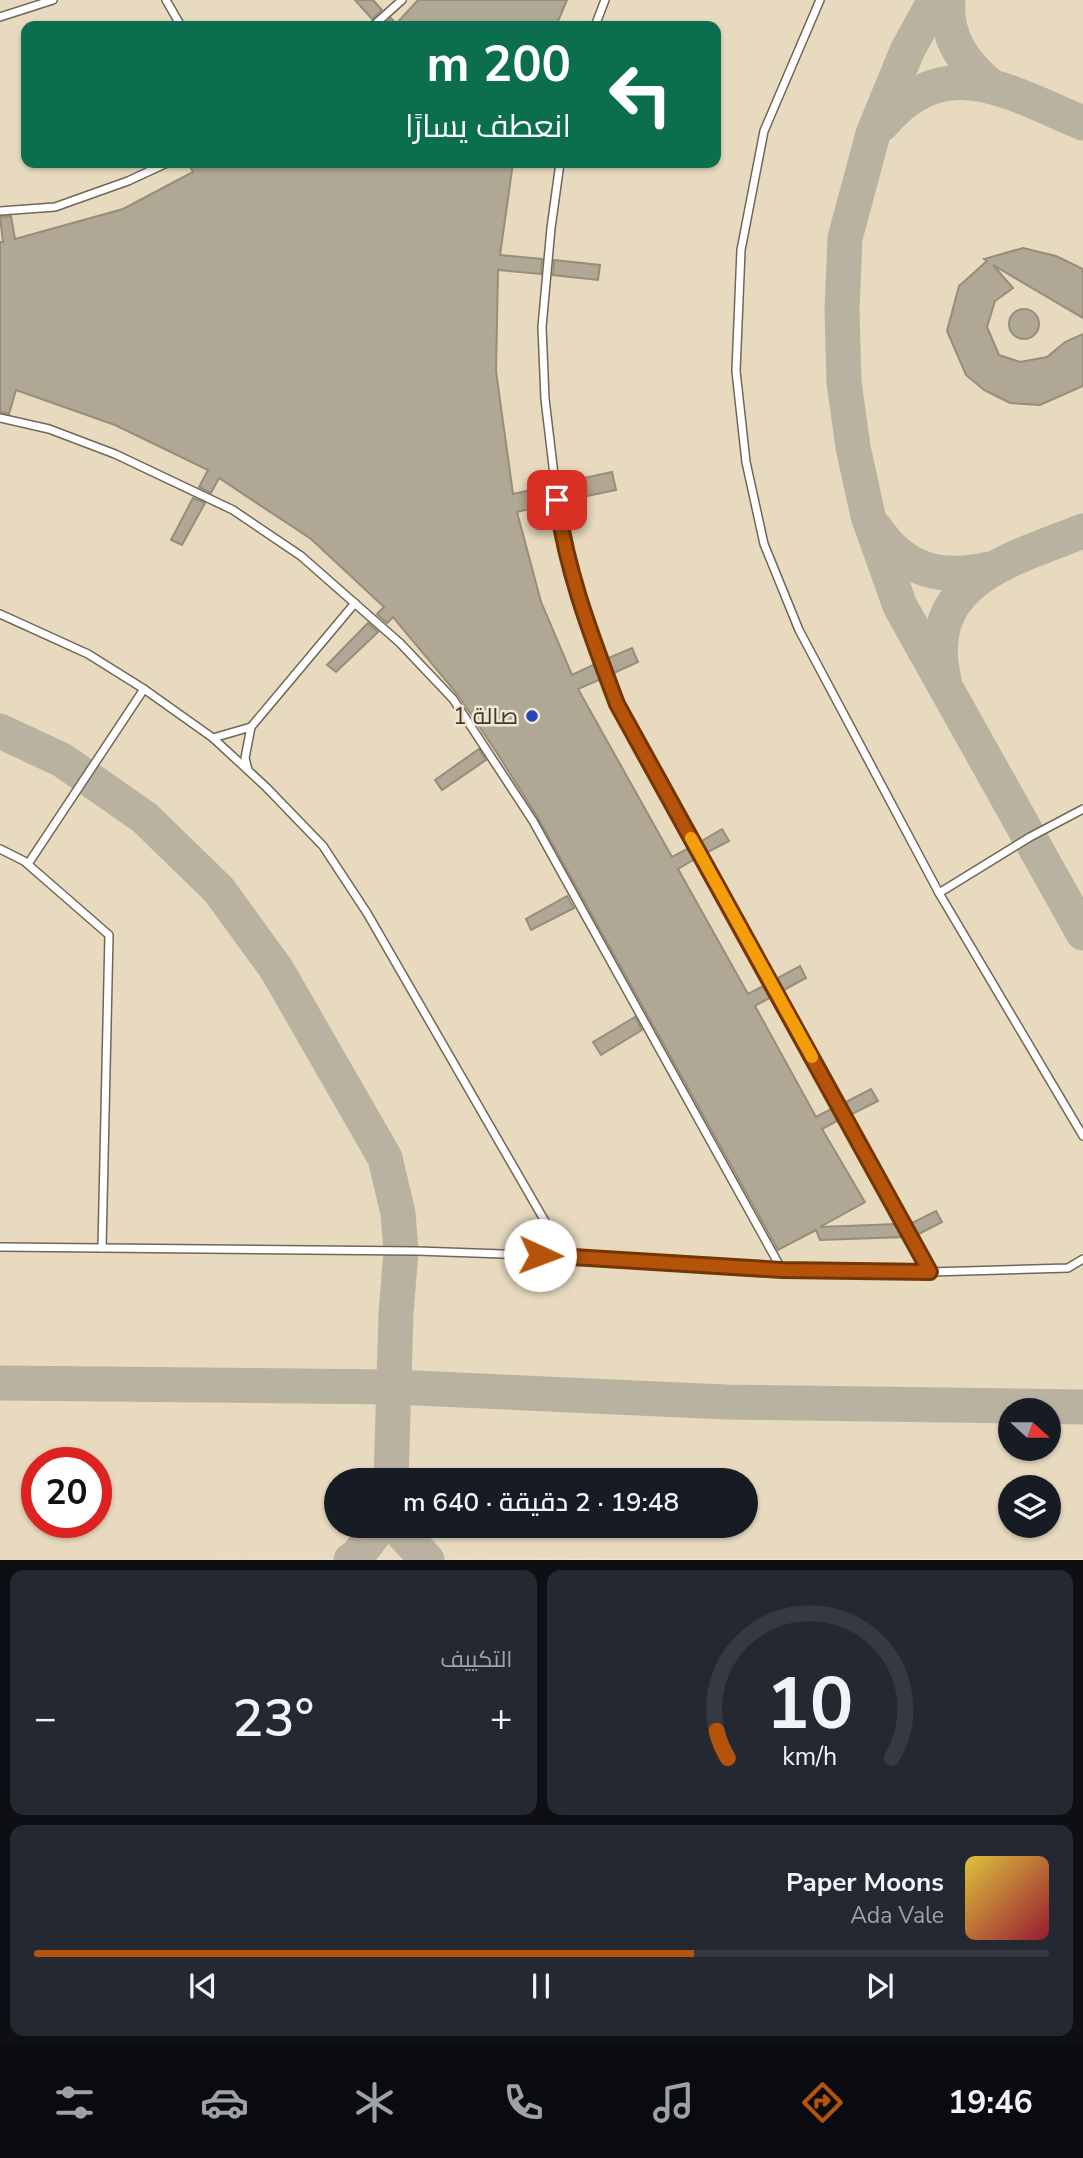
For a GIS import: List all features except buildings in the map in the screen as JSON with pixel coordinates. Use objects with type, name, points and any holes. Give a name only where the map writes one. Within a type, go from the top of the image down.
[{"type":"lane","points":[[0,17],[53,0]]},
{"type":"lane","points":[[166,0],[178,21]]},
{"type":"lane","points":[[379,21],[402,0]]},
{"type":"lane","points":[[596,21],[605,0]]},
{"type":"lane","points":[[820,0],[764,131],[741,250],[736,371],[746,462],[764,544],[799,630],[939,893],[1083,1136]]},
{"type":"lane","points":[[0,211],[55,206],[128,181],[156,168]]},
{"type":"lane","points":[[559,168],[542,327],[545,399],[560,525],[582,613],[617,704],[930,1272]]},
{"type":"lane","points":[[0,418],[50,429],[114,454],[233,510],[301,556],[400,643],[453,699],[533,821],[782,1270]]},
{"type":"lane","points":[[248,770],[245,758],[251,727],[355,603]]},
{"type":"lane","points":[[0,614],[88,654],[144,689],[213,738],[323,846],[367,913],[565,1256]]},
{"type":"lane","points":[[28,864],[144,689]]},
{"type":"lane","points":[[213,738],[251,727]]},
{"type":"lane","points":[[939,893],[1083,809]]},
{"type":"lane","points":[[0,849],[28,864],[109,935],[102,1248]]},
{"type":"lane","points":[[0,1247],[565,1256],[782,1270],[930,1272],[1068,1268],[1083,1259]]},
{"type":"shaded area","points":[[0,0],[1083,0],[1083,1559],[0,1560]]},
{"type":"taxiway","points":[[935,0],[907,51],[873,134],[845,238],[842,310],[844,382],[853,447],[868,516],[900,606],[1083,933]]},
{"type":"taxiway","points":[[948,0],[950,26],[958,48],[972,68],[991,86]]},
{"type":"taxiway","points":[[882,124],[906,101],[930,88],[954,83],[979,84],[1004,90],[1083,123]]},
{"type":"taxiway","points":[[876,529],[899,555],[925,569],[955,573],[989,569]]},
{"type":"taxiway","points":[[944,680],[940,646],[946,619],[959,597],[978,579],[1001,565],[1083,531]]},
{"type":"taxiway","points":[[0,731],[62,760],[145,818],[219,890],[277,970],[385,1158],[398,1213],[401,1251],[396,1314],[391,1468]]},
{"type":"taxiway","points":[[0,1383],[393,1387],[726,1402],[1083,1407]]},
{"type":"taxiway","points":[[351,1560],[371,1538]]},
{"type":"taxiway","points":[[407,1538],[427,1560]]},
{"type":"slow traffic","points":[[691,838],[812,1057]]},
{"type":"place","name":"صالة 1","points":[[532,716]]},
{"type":"route","points":[[540,1255],[782,1270],[930,1272],[617,704],[582,613],[560,525],[557,500]]}]
